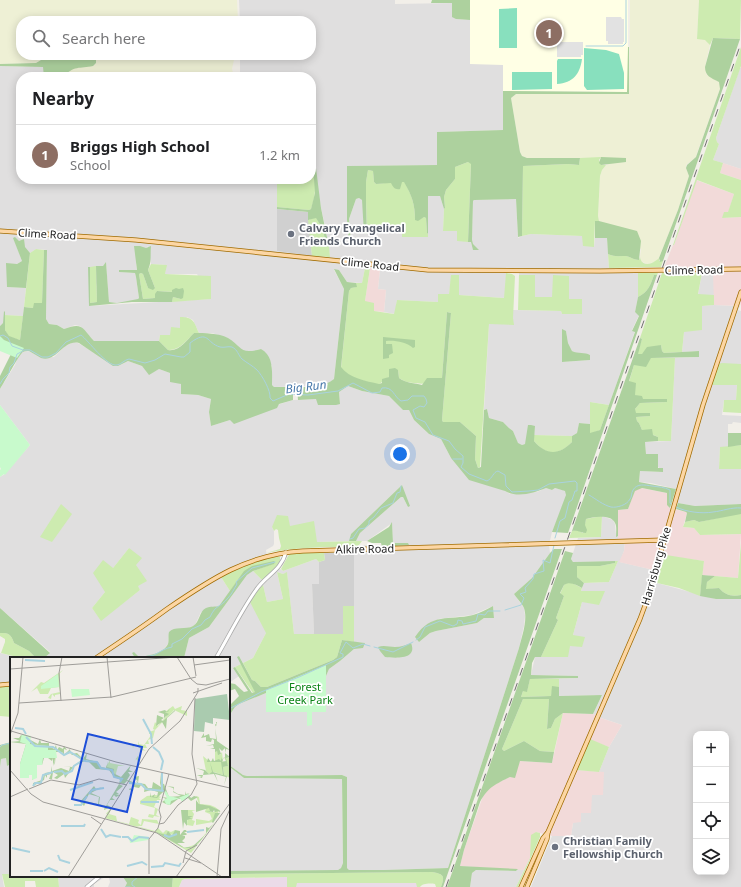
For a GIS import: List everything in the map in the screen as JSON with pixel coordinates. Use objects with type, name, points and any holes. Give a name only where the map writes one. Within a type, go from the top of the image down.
[{"type":"main road","name":"Clime Road","points":[[0,231],[130,239],[428,270],[600,271],[741,269]]},
{"type":"main road","name":"Harrisburg Pike","points":[[527,887],[547,839],[548,832],[647,600],[706,398],[741,292]]},
{"type":"main road","name":"Alkire Road","points":[[97,657],[220,575],[254,560],[273,554],[286,552],[664,540]]},
{"type":"main road","points":[[0,685],[10,684]]},
{"type":"main road","name":"Harrisburg Pike","points":[[521,887],[543,838],[548,832]]},
{"type":"street","points":[[217,657],[252,595],[282,564],[286,552]]},
{"type":"street","points":[[86,887],[99,877]]},
{"type":"shaded area","points":[[0,0],[237,0],[238,16],[16,16],[16,60],[41,60],[36,63],[0,64]]},
{"type":"shaded area","points":[[239,0],[395,0],[395,4],[452,3],[456,19],[470,20],[470,64],[503,64],[503,130],[437,132],[438,165],[347,166],[347,220],[349,242],[351,242],[349,219],[356,199],[359,198],[362,200],[367,233],[367,227],[402,227],[403,237],[428,237],[428,196],[440,196],[444,209],[443,231],[457,231],[457,240],[471,242],[473,250],[474,200],[516,199],[518,238],[531,234],[582,236],[594,247],[595,238],[607,238],[609,268],[638,268],[638,297],[635,312],[639,315],[632,330],[635,331],[609,405],[590,402],[590,424],[579,423],[577,433],[572,436],[534,435],[535,426],[525,444],[522,445],[518,444],[513,431],[503,422],[489,418],[487,409],[484,410],[489,324],[513,318],[513,310],[561,311],[562,314],[569,299],[569,276],[552,298],[534,297],[535,275],[519,275],[519,268],[507,268],[505,298],[459,295],[452,275],[449,294],[438,302],[397,300],[395,314],[384,312],[386,290],[378,289],[380,269],[365,268],[362,283],[347,282],[339,270],[334,270],[344,289],[334,379],[329,383],[314,386],[274,387],[272,385],[272,366],[261,349],[251,352],[243,351],[227,338],[212,333],[199,333],[193,320],[187,317],[180,328],[171,335],[160,335],[159,341],[94,341],[80,326],[75,325],[64,329],[57,325],[49,324],[46,319],[47,250],[36,249],[30,253],[19,241],[14,239],[22,261],[17,264],[7,287],[26,288],[23,316],[5,315],[5,312],[3,323],[0,326],[0,66],[44,67],[44,72],[16,72],[16,184],[277,184],[277,251],[330,257],[316,176],[316,72],[240,72],[240,60],[316,60],[316,16],[240,16]],"holes":[[[148,246],[151,264],[166,265],[165,274],[197,274],[211,299],[89,306],[103,266],[106,263],[109,302],[117,303],[138,300],[139,298],[135,273],[120,272],[120,270],[137,271],[136,264]],[[566,331],[568,343],[572,351],[578,354],[590,355],[590,360],[563,362]]]},
{"type":"shaded area","points":[[470,0],[628,0],[628,92],[503,91],[503,65],[470,64]]},
{"type":"shaded area","points":[[630,0],[699,0],[697,38],[705,39],[710,45],[705,67],[707,75],[719,82],[720,85],[720,89],[696,157],[686,165],[689,176],[678,210],[659,258],[655,262],[647,264],[641,261],[641,249],[599,221],[598,216],[600,176],[602,170],[606,165],[626,158],[527,158],[522,156],[520,152],[511,98],[516,94],[629,94]]},
{"type":"shaded area","points":[[606,17],[621,17],[624,19],[623,44],[608,44],[608,41],[606,41]]},
{"type":"shaded area","points":[[557,42],[583,42],[583,55],[581,55],[581,57],[557,57]]},
{"type":"shaded area","points":[[96,60],[234,60],[233,72],[68,72],[74,68],[93,66],[96,63]]},
{"type":"shaded area","points":[[740,68],[741,169],[713,160],[719,144],[716,138]]},
{"type":"shaded area","points":[[723,163],[741,169],[741,180],[720,173]]},
{"type":"shaded area","points":[[696,180],[734,194],[728,213],[722,218],[741,217],[740,306],[714,305],[713,273],[662,273],[674,245]]},
{"type":"shaded area","points":[[277,209],[308,212],[312,256],[277,251]]},
{"type":"shaded area","points":[[370,268],[380,269],[378,289],[386,290],[384,312],[374,311],[365,301]]},
{"type":"shaded area","points":[[702,273],[714,273],[714,295],[698,295]]},
{"type":"shaded area","points":[[702,306],[740,306],[738,310],[741,311],[741,364],[733,364],[712,385],[737,385],[736,400],[724,400],[722,415],[741,416],[741,423],[733,422],[732,424],[728,424],[728,447],[720,447],[719,469],[741,469],[741,504],[695,506],[672,502],[676,489],[651,483],[639,482],[640,471],[663,472],[646,454],[645,442],[671,441],[675,358],[699,357],[698,351],[682,352],[684,332]]},
{"type":"shaded area","points":[[74,342],[118,366],[128,361],[142,366],[149,374],[159,369],[170,373],[181,384],[181,394],[198,395],[211,399],[209,412],[211,426],[293,400],[316,399],[340,403],[339,392],[348,386],[362,391],[389,396],[403,410],[409,410],[414,420],[429,434],[441,439],[451,458],[510,494],[537,492],[546,488],[552,490],[555,488],[566,491],[567,495],[552,532],[549,545],[550,553],[532,578],[514,594],[524,608],[525,616],[519,648],[448,868],[349,870],[347,868],[347,777],[342,775],[247,776],[243,775],[230,766],[230,714],[239,704],[266,693],[266,712],[307,712],[307,726],[312,712],[326,712],[326,676],[329,669],[354,649],[365,643],[354,642],[354,552],[356,547],[363,545],[382,547],[408,545],[408,543],[393,543],[392,523],[367,541],[356,541],[360,533],[401,497],[403,497],[408,507],[402,485],[351,534],[349,541],[317,542],[290,526],[272,527],[274,531],[274,544],[266,550],[267,558],[259,560],[221,577],[230,591],[219,606],[201,612],[195,625],[169,632],[168,644],[163,650],[147,657],[139,657],[132,653],[134,657],[46,657],[50,652],[0,608],[0,477],[5,474],[30,445],[0,405],[0,389],[15,365],[18,356],[23,352],[29,351],[42,358],[54,357],[65,346]],"holes":[[[129,548],[136,565],[138,587],[140,590],[101,620],[92,608],[105,592],[113,568]],[[493,606],[494,618],[484,618],[477,623],[436,631],[430,633],[419,642],[438,619],[472,615]]]},
{"type":"shaded area","points":[[641,488],[667,493],[668,505],[670,508],[687,513],[683,527],[694,528],[700,535],[741,534],[738,578],[702,575],[704,561],[666,556],[666,559],[661,559],[658,571],[619,562],[624,551],[625,541],[618,541],[618,510],[628,509],[635,490]]},
{"type":"shaded area","points":[[602,516],[613,520],[618,541],[625,541],[624,551],[620,562],[658,571],[655,581],[657,583],[716,599],[741,599],[741,887],[531,887],[552,836],[571,836],[573,823],[592,795],[604,772],[599,772],[609,747],[622,725],[593,714],[602,695],[559,696],[559,679],[578,678],[578,676],[531,675],[535,657],[541,657],[570,646],[582,602],[605,591],[581,591],[584,583],[609,582],[618,561],[573,562],[571,559],[578,538],[601,537]]},
{"type":"shaded area","points":[[354,552],[354,606],[343,606],[343,634],[314,634],[312,584],[319,584],[319,562],[325,560],[324,553]]},
{"type":"shaded area","points":[[316,559],[319,562],[319,584],[312,584],[314,634],[294,634],[287,573],[283,574],[277,572],[283,599],[267,602],[263,585],[266,633],[253,658],[243,663],[239,656],[238,657],[241,664],[233,668],[239,676],[230,682],[230,657],[184,657],[189,638],[209,627],[247,575],[253,571],[262,580],[277,567],[283,571]]},
{"type":"shaded area","points":[[0,653],[13,657],[10,657],[10,686],[0,687]]},
{"type":"shaded area","points":[[563,713],[593,714],[622,725],[609,747],[590,740],[576,770],[604,772],[603,795],[592,795],[591,813],[581,813],[581,822],[573,823],[571,836],[552,836],[536,832],[531,838],[530,858],[524,870],[460,866],[483,796],[491,786],[510,777],[520,761],[552,763]]},
{"type":"shaded area","points":[[6,758],[7,766],[10,764],[10,874],[2,875],[4,887],[0,887],[1,759]]},
{"type":"shaded area","points":[[231,768],[244,778],[342,779],[343,863],[341,868],[338,870],[230,871]]},
{"type":"shaded area","points":[[518,869],[524,870],[516,887],[470,887],[472,873],[476,870],[516,871]]},
{"type":"shaded area","points":[[58,877],[105,877],[94,884],[94,887],[59,887]]},
{"type":"shaded area","points":[[105,877],[123,877],[127,883],[125,887],[108,887],[110,882],[109,878]]},
{"type":"shaded area","points":[[287,877],[287,887],[179,887],[182,880],[185,879]]},
{"type":"shaded area","points":[[296,883],[417,883],[417,887],[296,887]]},
{"type":"green space","points":[[432,0],[470,0],[470,20],[456,19],[452,17],[452,3],[431,3]]},
{"type":"green space","points":[[699,0],[741,0],[740,39],[713,38],[710,45],[705,40],[697,39]]},
{"type":"green space","points":[[517,8],[517,48],[499,48],[499,9]]},
{"type":"green space","points":[[713,38],[740,39],[663,261],[660,262],[659,258],[678,210],[689,176],[686,168],[687,165],[696,157],[720,89],[719,82],[709,76],[705,70]]},
{"type":"green space","points":[[628,47],[629,94],[516,94],[511,98],[520,152],[522,156],[527,158],[580,158],[579,165],[523,166],[522,236],[518,237],[516,199],[474,200],[472,240],[473,244],[479,250],[473,250],[471,242],[468,242],[471,164],[468,162],[455,167],[455,179],[446,190],[444,197],[444,209],[440,196],[428,196],[428,234],[426,218],[424,217],[418,221],[415,220],[412,200],[404,182],[402,182],[400,189],[394,188],[391,183],[376,184],[374,182],[373,171],[368,170],[366,182],[367,234],[364,234],[362,200],[359,198],[356,199],[349,219],[351,242],[349,242],[347,220],[347,166],[437,165],[437,132],[503,130],[503,91],[627,92]]},
{"type":"green space","points":[[741,47],[741,66],[716,138],[719,144],[713,160],[723,163],[720,173],[741,180],[741,217],[722,218],[724,212],[728,212],[734,194],[697,180],[673,245]]},
{"type":"green space","points":[[584,48],[606,50],[619,54],[624,73],[624,89],[587,90],[584,86]]},
{"type":"green space","points":[[558,59],[582,59],[580,69],[575,77],[567,82],[557,84],[557,61]]},
{"type":"green space","points":[[41,60],[96,60],[96,63],[93,66],[77,68],[68,72],[44,72],[43,67],[0,66],[0,64],[36,63]]},
{"type":"green space","points":[[512,72],[552,72],[552,89],[512,90]]},
{"type":"green space","points":[[601,157],[599,160],[601,165],[606,165],[600,176],[599,221],[595,221],[594,247],[583,246],[582,236],[531,234],[522,236],[523,166],[579,165],[580,158]]},
{"type":"green space","points":[[601,157],[626,158],[626,162],[601,165],[599,163]]},
{"type":"green space","points":[[468,162],[471,163],[468,242],[457,241],[457,231],[443,231],[445,208],[444,197],[446,190],[455,179],[455,167]]},
{"type":"green space","points":[[316,168],[321,208],[329,247],[326,246],[323,229],[316,218],[308,220],[308,212],[277,209],[277,207],[309,210],[311,209],[315,193]]},
{"type":"green space","points":[[368,170],[373,171],[374,182],[376,184],[404,181],[412,200],[415,220],[424,217],[426,218],[428,237],[402,237],[402,227],[367,227],[366,182]]},
{"type":"green space","points":[[277,184],[315,184],[315,195],[311,209],[277,207]]},
{"type":"green space","points":[[316,217],[323,229],[326,246],[329,247],[330,257],[312,256],[308,220]]},
{"type":"green space","points":[[595,221],[637,231],[641,241],[639,260],[626,256],[614,256],[608,254],[607,238],[595,238]]},
{"type":"green space","points":[[15,237],[19,241],[24,239],[25,247],[30,253],[26,288],[7,287],[6,263],[17,264],[22,261],[13,238]]},
{"type":"green space","points":[[134,246],[146,248],[151,246],[148,270],[155,288],[153,290],[148,288],[143,274],[139,274],[143,299],[155,298],[157,291],[172,292],[172,290],[176,288],[183,288],[183,298],[173,297],[172,302],[132,302],[89,306],[88,267],[90,267],[90,303],[97,302],[96,266],[103,266],[106,262],[109,302],[117,303],[139,298],[135,273],[119,272],[119,270],[137,270]]},
{"type":"green space","points":[[36,249],[44,250],[42,304],[33,308],[24,307],[30,253]]},
{"type":"green space","points":[[44,250],[47,250],[46,319],[49,324],[57,325],[64,329],[79,326],[94,341],[159,341],[168,350],[176,349],[186,342],[194,333],[224,336],[245,351],[261,349],[265,352],[270,360],[272,385],[274,387],[293,387],[293,400],[279,404],[277,408],[234,424],[230,420],[211,426],[209,412],[211,399],[198,395],[181,394],[181,384],[170,382],[170,373],[159,369],[149,375],[142,366],[128,361],[118,366],[113,366],[79,343],[69,344],[47,359],[41,358],[29,351],[24,352],[19,357],[0,389],[0,376],[13,350],[0,345],[0,326],[3,323],[4,311],[5,330],[9,336],[20,340],[24,307],[33,308],[34,303],[42,303]]},
{"type":"green space","points":[[608,254],[614,256],[626,256],[637,260],[639,260],[640,257],[645,264],[654,262],[659,258],[659,261],[663,261],[661,267],[609,268]]},
{"type":"green space","points":[[151,264],[167,265],[165,274],[211,276],[211,299],[172,302],[173,297],[181,299],[173,292],[157,291],[155,298],[143,299],[139,274],[143,274],[148,288],[155,288],[148,270]]},
{"type":"green space","points":[[96,266],[97,302],[90,303],[90,267]]},
{"type":"green space","points":[[365,268],[370,268],[365,301],[374,303],[374,311],[394,314],[397,300],[438,302],[438,294],[449,294],[451,275],[459,275],[459,295],[504,298],[506,273],[515,276],[514,325],[489,324],[480,467],[478,468],[475,459],[476,436],[460,422],[443,422],[442,420],[451,313],[447,312],[442,378],[431,382],[418,384],[399,378],[398,370],[378,385],[348,375],[341,368],[349,291],[351,288],[356,287],[356,283],[362,283]]},
{"type":"green space","points":[[334,269],[339,270],[347,282],[356,283],[357,287],[351,288],[349,291],[341,367],[348,374],[358,378],[379,384],[382,383],[382,379],[389,377],[389,369],[395,368],[398,370],[399,378],[410,383],[422,385],[427,378],[442,378],[447,312],[451,313],[442,420],[443,422],[460,422],[476,436],[475,459],[478,468],[481,467],[484,410],[487,409],[489,418],[503,422],[513,431],[518,443],[522,445],[525,444],[528,425],[535,426],[534,441],[544,449],[553,452],[562,449],[572,442],[572,436],[577,433],[579,423],[590,424],[590,433],[600,430],[635,332],[632,331],[639,316],[635,312],[638,297],[648,288],[654,275],[657,275],[568,533],[552,532],[566,495],[565,491],[555,488],[552,490],[546,488],[531,493],[515,494],[469,480],[451,458],[441,439],[429,434],[414,420],[409,410],[403,410],[389,396],[362,391],[348,386],[339,392],[340,404],[318,405],[316,399],[298,400],[297,387],[312,387],[326,384],[334,379],[344,289]]},
{"type":"green space","points":[[638,273],[658,273],[657,275],[654,275],[646,291],[638,297]]},
{"type":"green space","points":[[662,273],[702,273],[698,294],[714,295],[714,305],[702,306],[702,330],[684,332],[682,352],[664,353],[661,345],[642,354],[637,354],[642,339],[640,338]]},
{"type":"green space","points":[[519,275],[535,275],[535,297],[552,297],[553,275],[569,276],[569,299],[582,299],[582,314],[562,314],[561,311],[518,310]]},
{"type":"green space","points":[[5,315],[23,316],[20,340],[9,337],[5,330]]},
{"type":"green space","points":[[180,317],[191,319],[199,333],[194,333],[186,342],[176,349],[168,350],[159,341],[160,335],[170,335],[171,327],[180,328]]},
{"type":"green space","points":[[562,329],[566,331],[568,343],[572,351],[590,355],[590,360],[562,362]]},
{"type":"green space","points":[[0,336],[4,340],[24,348],[17,358],[0,351]]},
{"type":"green space","points":[[383,337],[415,340],[415,347],[413,348],[400,342],[386,341],[386,344],[392,344],[393,353],[389,355],[389,358],[383,359]]},
{"type":"green space","points":[[640,338],[642,339],[638,354],[642,354],[647,347],[661,345],[664,353],[699,351],[699,357],[651,358],[646,367],[634,365],[629,381],[636,383],[635,395],[642,396],[643,399],[667,399],[667,402],[640,403],[635,409],[636,413],[650,413],[650,416],[636,417],[642,430],[652,429],[653,435],[658,437],[658,441],[645,442],[646,454],[658,454],[658,468],[663,468],[663,472],[640,471],[639,482],[676,489],[670,508],[667,505],[667,493],[642,488],[635,491],[628,509],[618,510],[618,536],[616,537],[615,523],[610,518],[606,517],[586,519],[586,533],[572,531]]},
{"type":"green space","points":[[651,358],[675,358],[671,441],[658,441],[658,437],[642,430],[636,417],[650,416],[649,413],[635,413],[635,409],[640,403],[667,402],[642,399],[635,395],[629,382],[634,365]]},
{"type":"green space","points":[[718,364],[741,364],[741,413],[723,412],[724,400],[736,400],[737,385],[712,385]]},
{"type":"green space","points":[[590,402],[609,405],[600,430],[590,434]]},
{"type":"green space","points":[[0,405],[30,445],[5,475],[4,474],[0,477],[1,469]]},
{"type":"green space","points":[[728,433],[741,433],[741,445],[728,447]]},
{"type":"green space","points":[[534,435],[572,436],[572,442],[558,452],[548,452],[534,441]]},
{"type":"green space","points":[[741,445],[741,469],[719,469],[720,447]]},
{"type":"green space","points":[[402,485],[410,506],[408,507],[403,497],[401,497],[360,533],[356,541],[349,541],[351,534]]},
{"type":"green space","points":[[678,503],[695,506],[741,504],[741,514],[699,522],[694,520],[685,522],[687,513],[676,509]]},
{"type":"green space","points":[[61,504],[72,514],[52,542],[40,537]]},
{"type":"green space","points":[[741,514],[741,534],[700,535],[694,528],[683,527],[685,522],[694,520],[699,522]]},
{"type":"green space","points":[[277,515],[288,516],[290,526],[314,521],[317,542],[362,541],[356,547],[300,548],[266,553],[280,549],[281,546],[278,530],[276,529],[274,531],[272,527]]},
{"type":"green space","points":[[602,516],[601,537],[569,538],[572,531],[577,530],[583,533],[586,519]]},
{"type":"green space","points":[[392,522],[393,543],[408,543],[409,545],[382,547],[381,543],[372,543],[367,541],[389,527]]},
{"type":"green space","points":[[741,543],[741,595],[729,595],[719,588],[705,589],[707,582],[715,576],[738,578]]},
{"type":"green space","points":[[129,548],[142,558],[136,565],[147,581],[138,586],[140,590],[101,621],[92,608],[105,592],[93,573],[103,560],[113,568]]},
{"type":"green space","points":[[554,549],[562,549],[443,887],[441,887],[443,880],[442,876],[432,872],[230,874],[230,871],[338,870],[341,868],[343,863],[342,779],[244,778],[231,768],[230,769],[230,766],[243,775],[247,776],[342,775],[347,777],[347,868],[349,870],[448,868],[523,633],[525,623],[524,608],[514,594],[532,578]]},
{"type":"green space","points":[[565,551],[573,553],[571,559],[573,562],[615,561],[615,563],[600,566],[577,566],[577,577],[584,583],[582,588],[571,583],[564,585],[560,593],[564,596],[556,618],[558,620],[541,657],[535,657],[532,663],[531,675],[578,676],[578,678],[530,679],[527,692],[523,691],[521,697],[551,696],[552,686],[559,687],[559,696],[602,695],[593,714],[563,713],[555,719],[551,728],[547,729],[549,699],[523,699],[502,749],[504,751],[524,741],[540,751],[554,752],[552,763],[520,761],[515,778],[510,777],[493,786],[486,793],[480,802],[460,866],[518,869],[516,871],[476,870],[472,873],[470,887],[447,887]]},
{"type":"green space","points":[[291,553],[324,553],[325,560],[319,562],[316,559],[283,571],[281,569]]},
{"type":"green space","points":[[666,555],[704,561],[700,596],[679,588],[657,583],[655,581],[661,559],[666,559]]},
{"type":"green space","points":[[274,556],[280,557],[280,562],[277,567],[262,580],[253,571],[273,564],[257,566],[247,570],[230,591],[221,577],[247,565]]},
{"type":"green space","points":[[615,561],[618,561],[609,582],[584,583],[577,577],[577,566],[600,566],[615,563]]},
{"type":"green space","points":[[275,562],[274,564],[253,571],[247,575],[209,627],[189,638],[184,657],[139,657],[151,655],[163,650],[168,644],[169,632],[171,630],[193,626],[204,609],[219,606],[244,571],[252,566]]},
{"type":"green space","points":[[277,572],[283,574],[287,572],[294,634],[343,634],[343,606],[354,606],[354,642],[342,640],[337,657],[333,660],[267,687],[261,687],[252,680],[243,663],[253,658],[266,633],[250,602],[255,593],[263,585],[267,602],[283,599]]},
{"type":"green space","points":[[702,575],[715,576],[707,582],[706,589],[719,588],[729,595],[741,595],[741,599],[716,599],[700,596]]},
{"type":"green space","points":[[567,583],[572,583],[582,588],[581,591],[605,591],[599,605],[582,602],[573,635],[585,637],[582,647],[570,646],[568,657],[541,657],[558,620],[556,618],[564,596],[560,594],[564,585]]},
{"type":"green space","points":[[493,606],[494,618],[484,618],[477,623],[436,631],[430,633],[419,642],[415,637],[421,629],[434,621],[473,615]]},
{"type":"green space","points":[[0,608],[50,653],[45,657],[35,657],[29,651],[14,643],[9,635],[6,633],[0,633]]},
{"type":"green space","points":[[0,633],[6,633],[12,638],[14,643],[29,651],[35,657],[13,657],[1,653],[5,639],[0,636]]},
{"type":"green space","points":[[342,640],[365,643],[363,648],[354,649],[329,669],[326,676],[266,693],[239,704],[230,714],[230,705],[239,696],[235,689],[230,691],[230,683],[235,684],[244,692],[248,691],[233,668],[235,667],[252,693],[255,692],[237,657],[239,656],[252,680],[261,687],[267,687],[337,657]]},
{"type":"green space","points":[[411,643],[411,652],[404,657],[385,657],[378,647],[399,647]]},
{"type":"green space","points":[[134,652],[139,657],[134,657],[132,653]]},
{"type":"green space","points":[[241,664],[255,689],[255,692],[253,693],[235,667]]},
{"type":"green space","name":"Forest Creek Park","points":[[326,665],[326,712],[312,712],[312,725],[307,726],[307,712],[266,712],[266,690]]},
{"type":"green space","points":[[530,679],[559,679],[559,687],[553,687],[551,696],[521,697],[523,691],[527,691]]},
{"type":"green space","points":[[10,686],[10,717],[0,716],[0,687]]},
{"type":"green space","points":[[523,699],[549,699],[547,729],[551,728],[555,719],[563,713],[554,752],[540,751],[524,741],[504,751],[502,749]]},
{"type":"green space","points":[[590,739],[609,747],[599,772],[576,770]]},
{"type":"green space","points":[[10,742],[10,764],[7,766],[6,758],[1,759],[0,767],[0,745]]},
{"type":"green space","points":[[536,832],[540,833],[540,837],[518,887],[516,887],[530,858],[531,835]]},
{"type":"green space","points":[[432,872],[441,875],[443,880],[441,887],[436,887],[435,884],[429,883],[417,887],[416,883],[297,883],[296,887],[287,887],[287,877],[185,879],[182,880],[179,887],[172,887],[173,877],[230,877],[230,874]]},
{"type":"green space","points":[[2,874],[10,874],[10,877],[58,877],[59,887],[36,887],[35,881],[25,881],[25,887],[5,887]]},
{"type":"green space","points":[[123,877],[173,877],[172,887],[125,887],[127,883]]},
{"type":"waterway","points":[[586,46],[623,46],[626,43],[626,0]]},
{"type":"waterway","name":"Big Run","points":[[0,336],[3,335],[8,338],[12,346],[23,350],[30,350],[42,357],[48,357],[56,353],[66,342],[81,335],[103,358],[108,362],[117,365],[129,359],[145,363],[155,360],[165,354],[184,357],[190,352],[190,343],[196,339],[204,337],[215,345],[220,347],[232,347],[236,350],[242,359],[259,372],[268,387],[270,398],[273,401],[289,394],[308,395],[338,391],[353,383],[372,393],[380,392],[382,388],[389,389],[401,401],[408,400],[412,396],[424,396],[427,403],[424,407],[420,406],[413,410],[416,418],[425,422],[433,435],[449,441],[463,456],[463,463],[461,467],[469,474],[487,481],[498,471],[505,475],[506,486],[512,492],[538,490],[549,484],[575,481],[577,483],[577,491],[575,491],[572,500],[569,502],[565,518],[560,521],[555,538]]},
{"type":"waterway","points":[[0,384],[9,373],[10,367],[14,363],[17,354],[23,351]]},
{"type":"waterway","points":[[453,459],[462,459]]},
{"type":"waterway","name":"Big Run","points":[[589,495],[605,505],[611,507],[622,506],[629,501],[633,490],[637,486],[647,485],[670,490],[670,503],[673,505]]},
{"type":"waterway","points":[[350,539],[353,538],[359,529],[365,528],[369,524],[369,521],[381,508],[393,503],[397,493],[400,492],[401,486]]},
{"type":"waterway","name":"Big Run","points":[[676,507],[704,513],[741,508]]},
{"type":"waterway","points":[[505,610],[521,605],[524,598],[520,594],[526,592],[525,588],[533,579],[534,574],[544,571],[543,560],[550,563],[554,545]]},
{"type":"waterway","points":[[146,657],[172,647],[172,644],[182,639],[192,629],[201,625],[230,595],[237,584],[236,582],[252,568],[275,562]]},
{"type":"waterway","points":[[416,640],[420,637],[425,627],[440,621],[453,626],[457,624],[458,620],[462,621],[463,624],[476,621],[478,614],[485,615],[488,611],[500,611]]},
{"type":"waterway","points":[[230,708],[261,692],[343,657],[343,654],[340,653],[346,642],[353,648],[363,644],[370,646]]},
{"type":"waterway","points":[[374,647],[393,652],[413,642]]},
{"type":"waterway","points":[[0,747],[10,743]]},
{"type":"waterway","points":[[135,887],[132,885],[132,882],[138,877]]},
{"type":"railway","points":[[446,887],[741,43]]},
{"type":"place","name":"Briggs High School","points":[[549,33]]},
{"type":"place","name":"Calvary Evangelical Friends Church","points":[[291,234]]},
{"type":"place","name":"Christian Family Fellowship Church","points":[[555,847]]}]
